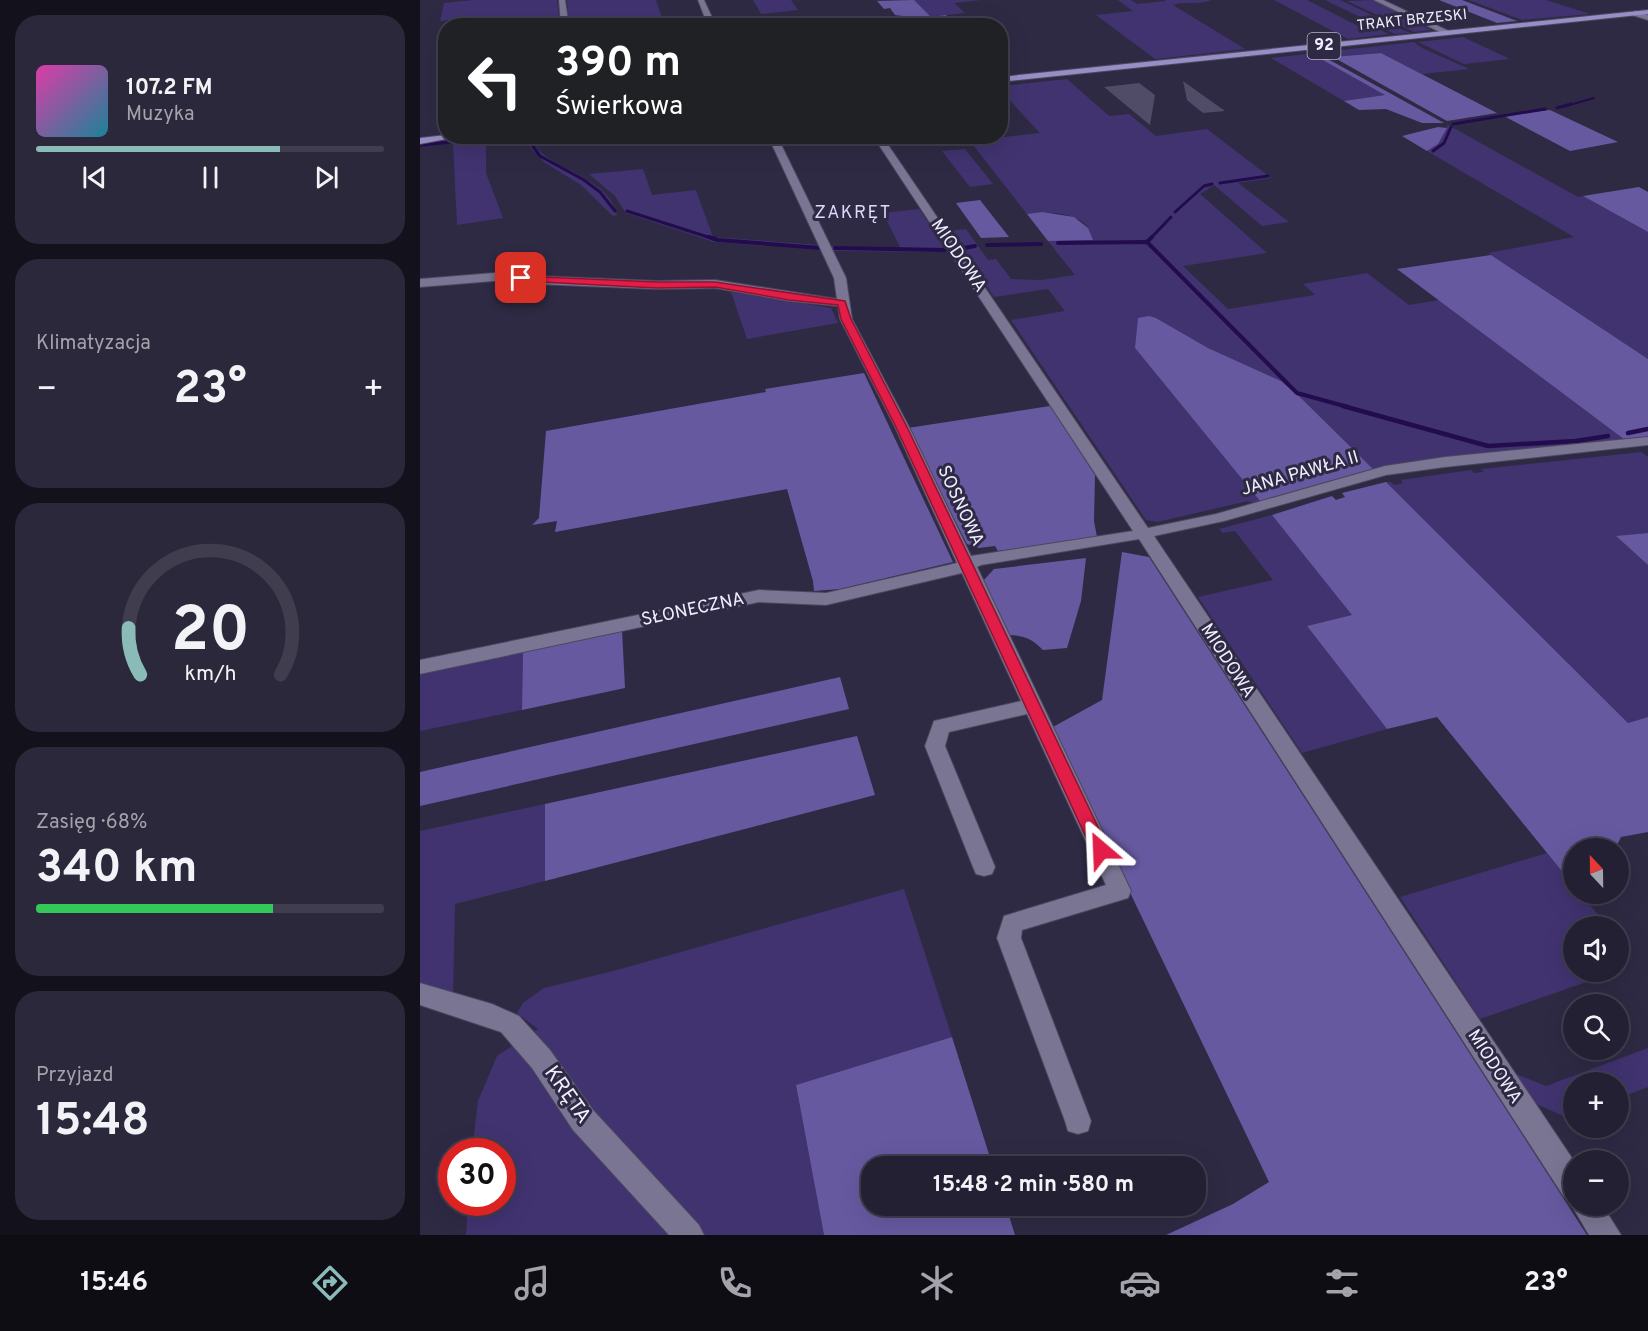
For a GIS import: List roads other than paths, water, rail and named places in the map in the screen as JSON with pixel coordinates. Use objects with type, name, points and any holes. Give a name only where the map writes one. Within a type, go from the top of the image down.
[{"type":"main road","name":"TRAKT BRZESKI","points":[[1008,79],[1648,12]]},
{"type":"main road","points":[[420,141],[438,139]]},
{"type":"street","points":[[562,0],[564,18]]},
{"type":"street","points":[[701,0],[709,18]]},
{"type":"street","points":[[1377,0],[1449,33]]},
{"type":"street","points":[[1635,13],[1648,18]]},
{"type":"street","name":"SOSNOWA","points":[[776,144],[840,278],[846,319],[902,427],[1120,891],[1012,923],[1009,938],[1078,1121]]},
{"type":"street","name":"MIODOWA","points":[[882,144],[1563,1170]]},
{"type":"street","points":[[420,283],[506,276],[536,280],[646,285],[715,284],[789,297],[842,303]]},
{"type":"street","name":"JANA PAWŁA II","points":[[967,566],[976,560],[994,556],[1083,544],[1218,518],[1384,471],[1445,462],[1648,441]]},
{"type":"street","name":"SŁONECZNA","points":[[420,667],[759,596],[826,599],[967,566]]},
{"type":"street","points":[[984,867],[934,746],[940,726],[1032,706]]},
{"type":"street","name":"KRĘTA","points":[[420,994],[492,1016],[510,1024],[541,1059],[583,1120],[689,1235]]},
{"type":"street","points":[[1593,1216],[1606,1235]]},
{"type":"waterway","points":[[1566,106],[1594,98]]},
{"type":"waterway","points":[[1557,108],[1571,104]]},
{"type":"waterway","points":[[1453,124],[1545,109]]},
{"type":"waterway","points":[[1433,151],[1444,143],[1451,127]]},
{"type":"waterway","points":[[421,145],[438,143]]},
{"type":"waterway","points":[[530,144],[540,156],[584,180],[600,192],[615,211]]},
{"type":"waterway","points":[[1220,183],[1268,176]]},
{"type":"waterway","points":[[1175,212],[1204,186],[1212,184]]},
{"type":"waterway","points":[[627,211],[714,239]]},
{"type":"waterway","points":[[1150,239],[1171,217]]},
{"type":"waterway","points":[[709,237],[718,240],[820,248]]},
{"type":"waterway","points":[[1147,242],[1150,239]]},
{"type":"waterway","points":[[1058,243],[1147,242]]},
{"type":"waterway","points":[[1147,242],[1297,393],[1348,407]]},
{"type":"waterway","points":[[987,245],[1041,244]]},
{"type":"waterway","points":[[964,248],[975,246]]},
{"type":"waterway","points":[[835,248],[945,250]]},
{"type":"waterway","points":[[1343,406],[1488,446],[1576,441],[1608,436]]},
{"type":"waterway","points":[[1628,433],[1648,429]]},
{"type":"district","name":"ZAKRĘT","points":[[853,213]]}]
